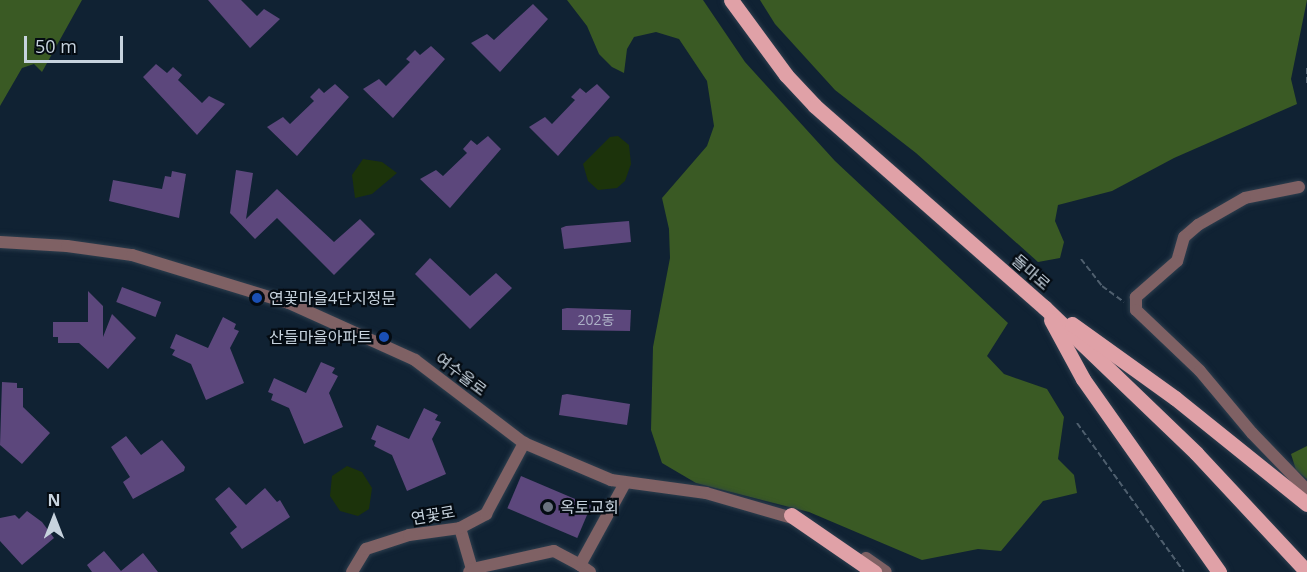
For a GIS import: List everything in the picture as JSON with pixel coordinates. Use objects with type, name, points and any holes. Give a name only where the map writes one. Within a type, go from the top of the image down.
[{"type":"main road","name":"돌마로","points":[[731,0],[786,75],[815,106],[1044,307],[1196,453],[1307,572]]},
{"type":"main road","points":[[1044,307],[1151,380],[1307,504]]},
{"type":"main road","points":[[1044,307],[1083,379],[1219,572]]},
{"type":"main road","points":[[791,515],[874,572]]},
{"type":"street","points":[[1299,187],[1245,198],[1198,225],[1184,237],[1177,261],[1136,297],[1136,310],[1200,371],[1252,433],[1307,490]]},
{"type":"street","name":"여수울로","points":[[0,242],[67,246],[132,255],[289,303],[415,360],[524,443],[625,483],[706,493],[791,515],[886,572]]},
{"type":"street","name":"연꽃로","points":[[352,572],[366,549],[410,535],[460,528],[486,514],[524,443]]},
{"type":"street","points":[[460,528],[470,571],[554,551],[585,569],[625,483]]},
{"type":"path","points":[[1307,68],[1307,86]]},
{"type":"path","points":[[1081,259],[1102,286],[1136,310]]},
{"type":"path","points":[[1077,423],[1184,572]]},
{"type":"green space","points":[[0,0],[82,0],[42,72],[34,64],[22,68],[0,106]]},
{"type":"green space","points":[[567,0],[703,0],[745,62],[835,161],[1008,323],[987,356],[1004,374],[1047,389],[1064,417],[1058,459],[1074,475],[1077,493],[1043,501],[1001,551],[978,549],[922,560],[809,512],[696,483],[662,463],[651,430],[653,347],[670,258],[669,229],[662,198],[707,146],[714,126],[707,81],[679,39],[656,32],[634,37],[627,49],[624,73],[612,67],[599,54],[587,26]]},
{"type":"green space","points":[[760,0],[1307,0],[1291,79],[1297,104],[1174,158],[1112,191],[1058,205],[1055,221],[1064,242],[1060,258],[1038,262],[916,153],[835,90],[775,24]]},
{"type":"green space","points":[[618,136],[629,145],[631,164],[625,181],[617,188],[598,190],[588,181],[583,164],[610,137]]},
{"type":"green space","points":[[363,159],[382,162],[397,173],[372,194],[355,198],[352,175]]},
{"type":"green space","points":[[1307,446],[1307,479],[1296,470],[1291,454]]},
{"type":"green space","points":[[347,466],[362,472],[372,488],[369,509],[358,516],[340,511],[330,496],[332,476]]},
{"type":"building","points":[[208,0],[241,0],[257,16],[264,9],[280,19],[250,48]]},
{"type":"building","points":[[533,4],[548,19],[500,72],[471,43],[487,34],[494,40]]},
{"type":"building","points":[[431,46],[445,59],[393,118],[363,89],[379,79],[386,86],[410,62],[406,59],[415,50],[420,55]]},
{"type":"building","points":[[156,64],[167,73],[173,67],[182,75],[178,80],[202,103],[209,96],[225,104],[197,135],[143,77]]},
{"type":"building","points":[[335,84],[349,97],[297,156],[267,127],[283,117],[290,124],[314,101],[310,97],[319,88],[324,93]]},
{"type":"building","points":[[597,84],[610,97],[558,156],[529,127],[545,117],[552,124],[575,100],[571,97],[580,88],[586,93]]},
{"type":"building","points":[[488,136],[501,149],[450,208],[420,179],[436,170],[443,176],[467,153],[463,149],[471,140],[477,145]]},
{"type":"building","points":[[236,170],[253,173],[246,219],[277,189],[334,242],[360,219],[375,234],[334,275],[277,218],[255,239],[230,213]]},
{"type":"building","points":[[172,171],[186,174],[179,218],[109,201],[113,180],[162,189],[165,176],[171,177]]},
{"type":"building","points":[[629,221],[631,242],[564,249],[561,228]]},
{"type":"building","points":[[430,258],[470,296],[496,273],[512,288],[470,329],[415,274]]},
{"type":"building","points":[[122,287],[161,302],[155,317],[116,302]]},
{"type":"building","points":[[88,291],[103,306],[103,337],[112,314],[136,338],[108,369],[79,343],[58,343],[58,337],[53,337],[53,322],[88,322]]},
{"type":"building","points":[[562,309],[631,310],[630,331],[562,330]]},
{"type":"building","points":[[223,317],[236,324],[234,329],[239,331],[230,348],[244,383],[206,400],[191,364],[172,355],[175,350],[170,348],[176,334],[208,348]]},
{"type":"building","points":[[321,362],[335,368],[332,373],[338,376],[329,393],[343,427],[304,444],[289,408],[271,400],[273,394],[268,392],[274,378],[306,393]]},
{"type":"building","points":[[2,382],[17,383],[17,388],[23,388],[23,407],[50,433],[22,464],[0,445]]},
{"type":"building","points":[[562,395],[630,404],[627,425],[559,415]]},
{"type":"building","points":[[424,408],[438,415],[435,420],[441,422],[432,439],[446,474],[407,491],[392,455],[374,446],[376,441],[371,439],[377,425],[409,439]]},
{"type":"building","points":[[126,436],[141,455],[162,440],[185,467],[184,471],[133,499],[123,482],[130,477],[111,447]]},
{"type":"building","name":"옥토교회","points":[[521,476],[591,506],[577,538],[507,508]]},
{"type":"building","points":[[229,487],[246,505],[265,488],[277,502],[280,500],[290,517],[242,549],[230,533],[237,527],[215,499]]},
{"type":"building","points":[[27,511],[42,522],[54,538],[22,565],[0,541],[0,518],[15,515],[19,519]]},
{"type":"building","points":[[104,551],[121,571],[143,553],[158,572],[92,572],[87,565]]},
{"type":"place","name":"연꽃마을4단지정문","points":[[257,298]]},
{"type":"place","name":"산들마을아파트","points":[[384,337]]},
{"type":"place","name":"옥토교회","points":[[548,507]]}]
